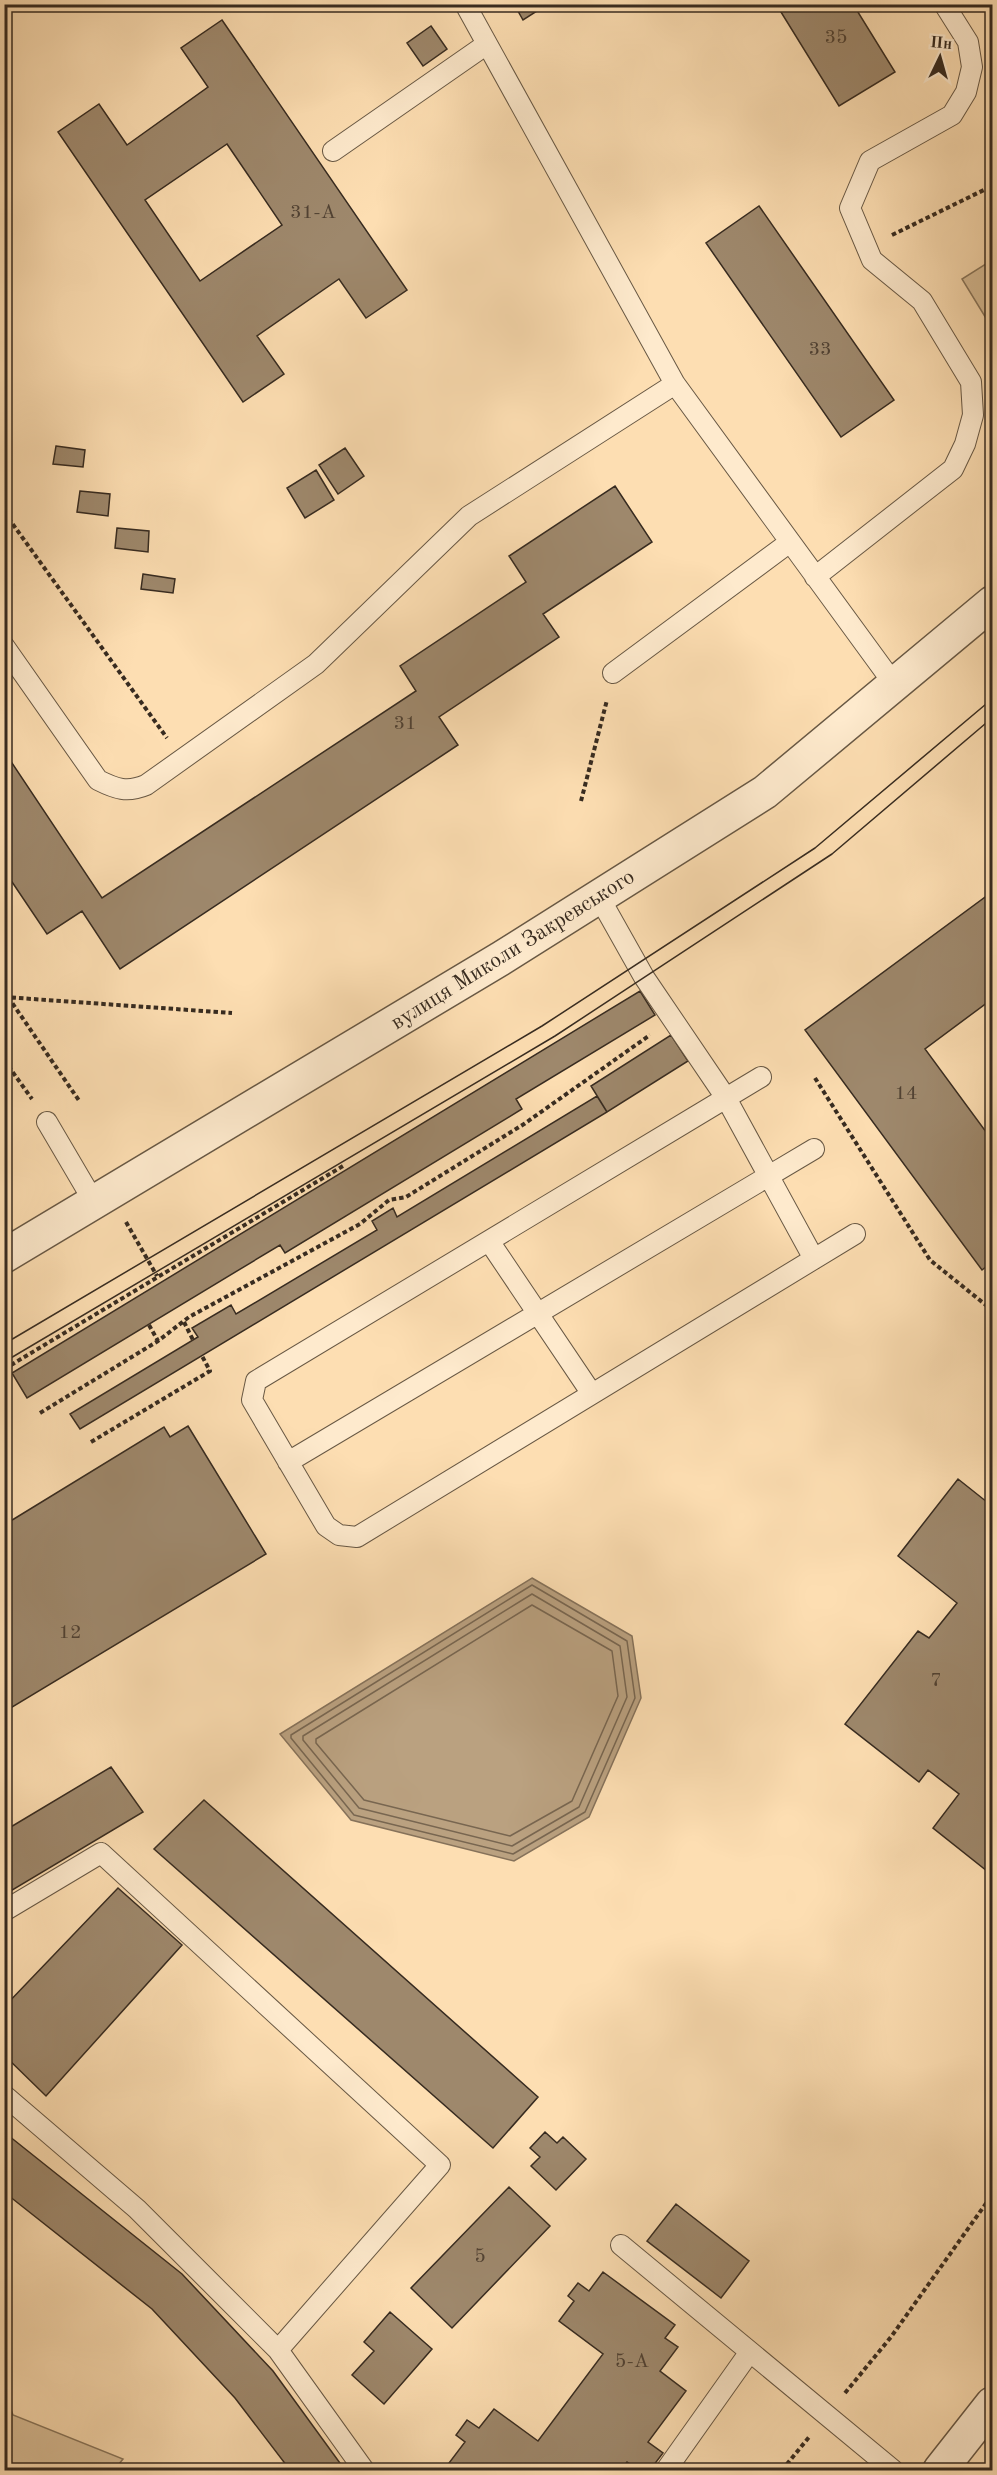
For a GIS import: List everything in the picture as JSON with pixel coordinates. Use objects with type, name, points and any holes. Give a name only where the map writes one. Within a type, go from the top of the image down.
[{"type":"street","name":"вулиця Миколи Закревського","points":[[4,1256],[480,972],[765,792],[993,603]]},
{"type":"street","points":[[940,2470],[991,2407]]},
{"type":"lane","points":[[465,4],[675,384],[894,684]]},
{"type":"lane","points":[[816,577],[953,469],[965,444],[973,415],[970,382],[922,301],[872,260],[850,208],[870,161],[952,115],[966,92],[972,67],[968,42],[944,4]]},
{"type":"lane","points":[[333,151],[487,44]]},
{"type":"lane","points":[[4,646],[99,780],[115,788],[131,791],[146,785],[316,664],[469,516],[675,384]]},
{"type":"lane","points":[[613,673],[790,542]]},
{"type":"lane","points":[[599,897],[644,978],[726,1098],[814,1259]]},
{"type":"lane","points":[[761,1077],[256,1381],[252,1400],[326,1526],[339,1534],[357,1537],[855,1234]]},
{"type":"lane","points":[[47,1122],[94,1202]]},
{"type":"lane","points":[[288,1462],[814,1149]]},
{"type":"lane","points":[[489,1241],[592,1394]]},
{"type":"lane","points":[[4,1911],[101,1853],[440,2165],[278,2350]]},
{"type":"lane","points":[[4,2095],[137,2209],[278,2350],[364,2470]]},
{"type":"lane","points":[[621,2245],[826,2417],[894,2470]]},
{"type":"lane","points":[[666,2470],[749,2353]]},
{"type":"path","points":[[867,247],[993,186]]},
{"type":"path","points":[[4,512],[183,759]]},
{"type":"path","points":[[581,801],[613,673]]},
{"type":"path","points":[[4,991],[80,1102]]},
{"type":"path","points":[[7,998],[232,1013]]},
{"type":"path","points":[[40,1413],[158,1341],[184,1322],[266,1274],[290,1264],[360,1224],[389,1200],[406,1197],[524,1124],[673,1020]]},
{"type":"path","points":[[4,1059],[47,1122]]},
{"type":"path","points":[[815,1078],[930,1260],[993,1310]]},
{"type":"path","points":[[11,1365],[343,1166]]},
{"type":"path","points":[[130,1293],[133,1298]]},
{"type":"path","points":[[184,1322],[193,1340]]},
{"type":"path","points":[[148,1324],[158,1341]]},
{"type":"path","points":[[91,1442],[210,1371],[202,1356]]},
{"type":"path","points":[[782,2470],[891,2337],[993,2195]]},
{"type":"shaded area","points":[[992,260],[992,328],[962,279]]},
{"type":"shaded area","points":[[5,2394],[13,2415],[123,2459],[114,2470],[5,2470]]},
{"type":"water","points":[[532,1578],[632,1636],[641,1698],[589,1817],[514,1861],[351,1820],[280,1734]]},
{"type":"building","points":[[514,4],[548,4],[523,20]]},
{"type":"building","points":[[776,4],[853,4],[895,72],[839,106]]},
{"type":"building","points":[[222,20],[407,290],[366,318],[339,279],[257,336],[284,374],[243,402],[58,132],[99,104],[127,145],[208,87],[181,48]],"holes":[[[227,144],[282,225],[200,281],[145,200]]]},
{"type":"building","points":[[431,26],[447,49],[423,66],[407,43]]},
{"type":"building","points":[[759,206],[894,400],[841,437],[706,243]]},
{"type":"building","points":[[56,446],[85,450],[83,467],[53,464]]},
{"type":"building","points":[[345,448],[364,476],[338,494],[319,465]]},
{"type":"building","points":[[316,470],[334,500],[305,518],[287,488]]},
{"type":"building","points":[[615,486],[652,542],[543,614],[559,637],[439,717],[458,745],[120,969],[82,911],[47,934],[4,870],[4,751],[102,898],[416,691],[400,666],[526,582],[509,556]]},
{"type":"building","points":[[80,491],[110,494],[108,516],[77,512]]},
{"type":"building","points":[[117,528],[149,531],[148,552],[115,548]]},
{"type":"building","points":[[143,574],[175,579],[173,593],[141,589]]},
{"type":"building","points":[[992,892],[992,999],[925,1049],[992,1140],[992,1262],[982,1270],[805,1030]]},
{"type":"building","points":[[640,991],[655,1015],[516,1099],[522,1109],[285,1253],[280,1245],[27,1398],[12,1373]]},
{"type":"building","points":[[671,1035],[688,1061],[607,1112],[591,1086]]},
{"type":"building","points":[[597,1096],[607,1112],[80,1429],[70,1414],[198,1337],[192,1328],[231,1305],[236,1314],[377,1230],[372,1221],[393,1208],[397,1217]]},
{"type":"building","points":[[188,1426],[266,1554],[4,1712],[4,1525],[164,1427],[170,1437]]},
{"type":"building","points":[[958,1479],[992,1506],[992,1875],[933,1828],[959,1794],[928,1770],[919,1782],[845,1724],[918,1631],[929,1638],[957,1603],[898,1556]]},
{"type":"building","points":[[111,1767],[143,1812],[4,1895],[4,1831]]},
{"type":"building","points":[[204,1800],[538,2097],[493,2148],[154,1849]]},
{"type":"building","points":[[118,1888],[182,1945],[46,2096],[4,2055],[4,2007]]},
{"type":"building","points":[[4,2132],[182,2274],[273,2371],[345,2470],[290,2470],[235,2398],[152,2309],[4,2192]]},
{"type":"building","points":[[545,2132],[557,2143],[563,2137],[586,2159],[556,2190],[531,2166],[540,2157],[530,2148]]},
{"type":"building","points":[[509,2187],[550,2226],[452,2328],[411,2288]]},
{"type":"building","points":[[676,2204],[749,2261],[721,2298],[647,2241]]},
{"type":"building","points":[[603,2272],[675,2325],[665,2338],[678,2347],[660,2371],[686,2391],[648,2442],[663,2453],[650,2470],[639,2470],[627,2462],[621,2470],[459,2470],[449,2463],[465,2442],[456,2435],[467,2420],[479,2428],[494,2409],[538,2441],[603,2354],[559,2321],[574,2301],[568,2296],[578,2283],[589,2291]]},
{"type":"building","points":[[390,2312],[432,2349],[384,2404],[352,2375],[374,2351],[364,2342]]},
{"type":"tram line","points":[[4,1344],[542,1026],[815,848],[992,699]]},
{"type":"tram line","points":[[4,1362],[555,1036],[832,854],[992,718]]}]
